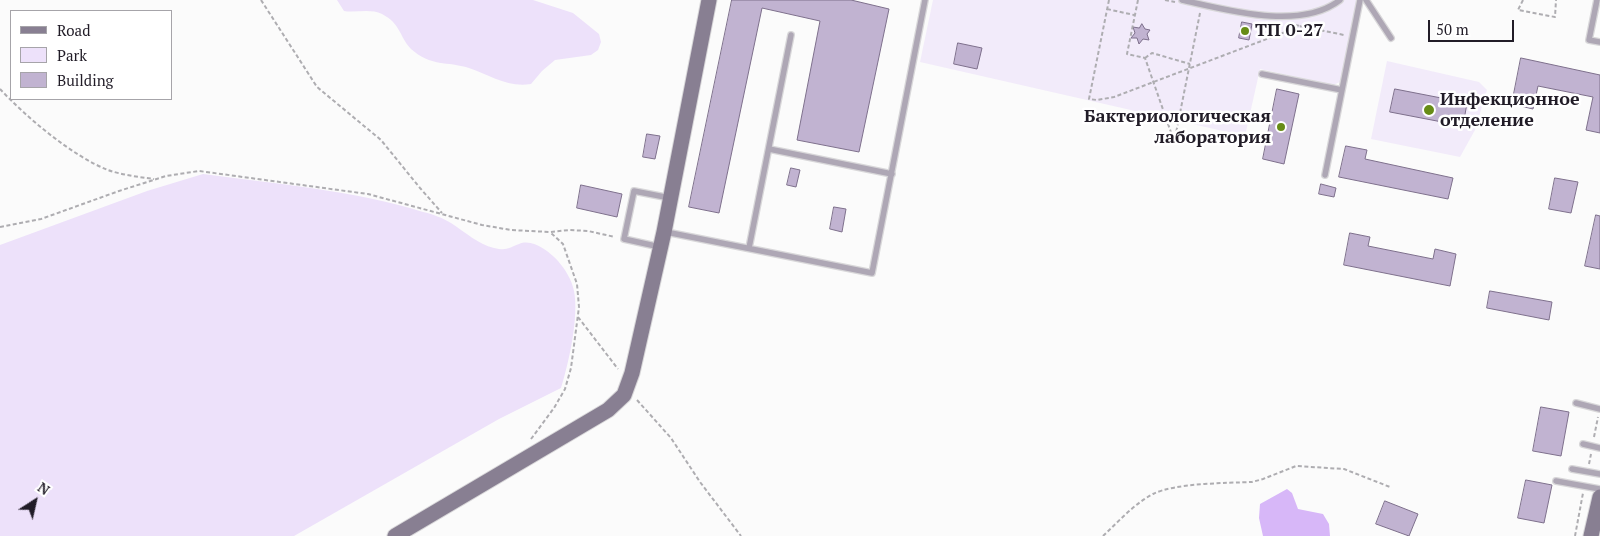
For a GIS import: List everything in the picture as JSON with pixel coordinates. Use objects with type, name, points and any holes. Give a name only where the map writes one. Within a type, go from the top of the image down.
[{"type":"street","points":[[395,536],[608,410],[619,401],[627,388],[662,240],[709,0]]},
{"type":"street","points":[[1592,536],[1600,497]]},
{"type":"lane","points":[[670,198],[634,191],[624,239],[662,240],[749,248],[872,273],[925,0]]},
{"type":"lane","points":[[1182,0],[1244,13],[1284,16],[1312,14],[1331,7],[1340,0]]},
{"type":"lane","points":[[1325,175],[1360,0]]},
{"type":"lane","points":[[1366,0],[1391,38]]},
{"type":"lane","points":[[1597,0],[1589,40],[1600,42]]},
{"type":"lane","points":[[749,248],[791,35]]},
{"type":"lane","points":[[1262,74],[1342,90]]},
{"type":"lane","points":[[769,149],[892,174]]},
{"type":"lane","points":[[1576,403],[1600,409]]},
{"type":"lane","points":[[1583,444],[1600,448]]},
{"type":"lane","points":[[1572,469],[1600,474]]},
{"type":"lane","points":[[1556,481],[1600,489]]},
{"type":"path","points":[[262,0],[317,86],[381,140],[444,215]]},
{"type":"path","points":[[1109,0],[1089,99],[1097,100],[1114,97],[1302,26]]},
{"type":"path","points":[[1138,0],[1127,54],[1145,58],[1152,53],[1190,64]]},
{"type":"path","points":[[1523,0],[1518,10],[1555,17],[1556,0]]},
{"type":"path","points":[[1145,58],[1174,141],[1201,8]]},
{"type":"path","points":[[1108,9],[1134,15]]},
{"type":"path","points":[[0,89],[10,98]]},
{"type":"path","points":[[12,100],[40,126],[91,161],[108,170],[156,179]]},
{"type":"path","points":[[0,227],[41,219],[156,179],[199,171],[368,194],[482,225],[511,230],[588,231],[624,239]]},
{"type":"path","points":[[531,440],[565,389],[571,368],[578,318],[577,284],[563,244],[550,232]]},
{"type":"path","points":[[578,318],[622,373],[627,388],[671,438],[700,482],[741,536]]},
{"type":"path","points":[[1103,536],[1137,504],[1154,493],[1176,487],[1257,480],[1296,466],[1344,469],[1367,476],[1390,487]]},
{"type":"shaded area","points":[[933,0],[1359,0],[1340,82],[1333,85],[1260,69],[1245,136],[920,62]]},
{"type":"shaded area","name":"Инфекционное отделение","points":[[1387,61],[1479,82],[1487,90],[1475,130],[1460,157],[1371,139]]},
{"type":"shaded area","points":[[1287,489],[1292,493],[1298,509],[1323,514],[1329,524],[1330,536],[1263,536],[1259,518],[1260,504]]},
{"type":"green space","points":[[337,0],[533,0],[573,13],[599,34],[601,42],[598,50],[591,55],[555,60],[531,84],[507,83],[469,68],[425,59],[411,49],[396,26],[388,18],[373,11],[344,11]]},
{"type":"green space","points":[[203,174],[314,188],[397,204],[437,216],[477,241],[498,249],[505,249],[524,243],[535,244],[550,253],[561,264],[570,279],[574,291],[574,326],[570,353],[561,388],[499,419],[294,536],[0,536],[0,245],[147,191]]},
{"type":"building","points":[[732,0],[851,0],[889,9],[859,152],[797,140],[820,21],[762,8],[719,213],[689,207]]},
{"type":"building","name":"ТП 0-27","points":[[1242,22],[1252,24],[1249,40],[1239,38]]},
{"type":"building","points":[[1142,24],[1145,29],[1150,30],[1147,34],[1149,40],[1143,39],[1139,44],[1137,38],[1131,38],[1135,33],[1133,27],[1139,28]]},
{"type":"building","points":[[958,43],[982,48],[977,69],[954,64]]},
{"type":"building","points":[[1521,58],[1600,75],[1600,133],[1586,130],[1593,97],[1538,86],[1533,109],[1512,104]]},
{"type":"building","name":"Бактериологическая лаборатория","points":[[1277,89],[1299,94],[1284,164],[1263,159]]},
{"type":"building","points":[[1395,89],[1467,103],[1463,126],[1390,112]]},
{"type":"building","points":[[647,134],[660,136],[655,159],[643,157]]},
{"type":"building","points":[[1346,146],[1367,150],[1365,159],[1453,178],[1448,199],[1339,177]]},
{"type":"building","points":[[791,168],[800,170],[796,187],[787,185]]},
{"type":"building","points":[[1555,178],[1578,182],[1571,213],[1549,209]]},
{"type":"building","points":[[1321,184],[1336,188],[1334,197],[1319,194]]},
{"type":"building","points":[[581,185],[622,194],[617,217],[577,208]]},
{"type":"building","points":[[834,207],[846,209],[842,232],[830,229]]},
{"type":"building","points":[[1596,215],[1600,216],[1600,269],[1585,266]]},
{"type":"building","points":[[1350,233],[1370,237],[1368,246],[1433,259],[1435,249],[1456,254],[1450,286],[1344,265]]},
{"type":"building","points":[[1490,291],[1552,302],[1549,320],[1487,308]]},
{"type":"building","points":[[1541,407],[1569,412],[1561,456],[1533,451]]},
{"type":"building","points":[[1526,480],[1552,485],[1544,523],[1518,518]]},
{"type":"building","points":[[1385,501],[1418,514],[1409,536],[1376,524]]},
{"type":"place","name":"ТП 0-27","points":[[1245,31]]},
{"type":"place","name":"Инфекционное отделение","points":[[1429,110]]},
{"type":"place","name":"Бактериологическая лаборатория","points":[[1281,127]]}]
